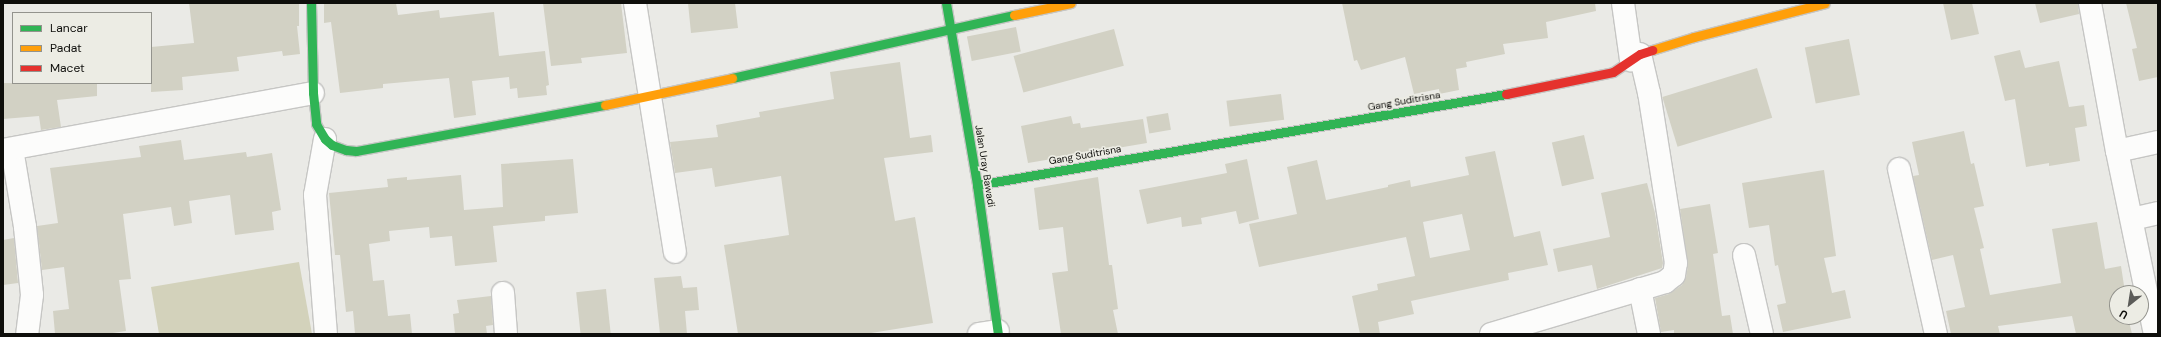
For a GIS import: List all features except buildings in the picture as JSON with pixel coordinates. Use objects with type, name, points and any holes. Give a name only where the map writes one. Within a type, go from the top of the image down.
[{"type":"street","points":[[311,3],[313,93],[316,124],[325,139],[340,149],[356,151],[390,143],[650,97],[950,28],[1070,3]]},
{"type":"street","points":[[635,3],[675,252]]},
{"type":"street","name":"Jalan Uray Bawadi","points":[[946,3],[977,185],[992,333]]},
{"type":"street","points":[[1491,334],[1668,281],[1672,277],[1676,268],[1649,93],[1636,57],[1623,3]]},
{"type":"street","name":"Gang Suditrisna","points":[[977,185],[1460,103],[1574,81],[1613,72],[1623,67],[1636,57],[1694,36],[1825,3]]},
{"type":"street","points":[[2090,3],[2117,151],[2155,334]]},
{"type":"street","points":[[27,334],[32,295],[25,227],[8,149],[313,93]]},
{"type":"street","points":[[325,139],[314,195],[326,334]]},
{"type":"street","points":[[2117,151],[2158,142]]},
{"type":"street","points":[[1899,169],[1936,334]]},
{"type":"street","points":[[2132,219],[2158,213]]},
{"type":"street","points":[[1744,255],[1762,334]]},
{"type":"street","points":[[1640,289],[1649,334]]},
{"type":"street","points":[[503,293],[506,334]]},
{"type":"green space","points":[[299,262],[312,334],[159,334],[151,287]]},
{"type":"traffic: fast","points":[[311,3],[313,93],[316,124],[325,139],[332,145],[346,150],[356,151],[605,105]]},
{"type":"traffic: fast","points":[[946,3],[977,185],[998,334]]},
{"type":"traffic: fast","points":[[732,78],[1014,15]]},
{"type":"traffic: fast","points":[[977,185],[1506,94]]},
{"type":"traffic: slow","points":[[1014,15],[1071,3]]},
{"type":"traffic: slow","points":[[1652,50],[1694,37],[1825,3]]},
{"type":"traffic: slow","points":[[605,105],[732,78]]},
{"type":"traffic: jam","points":[[1506,94],[1613,72],[1640,54],[1652,50]]}]
